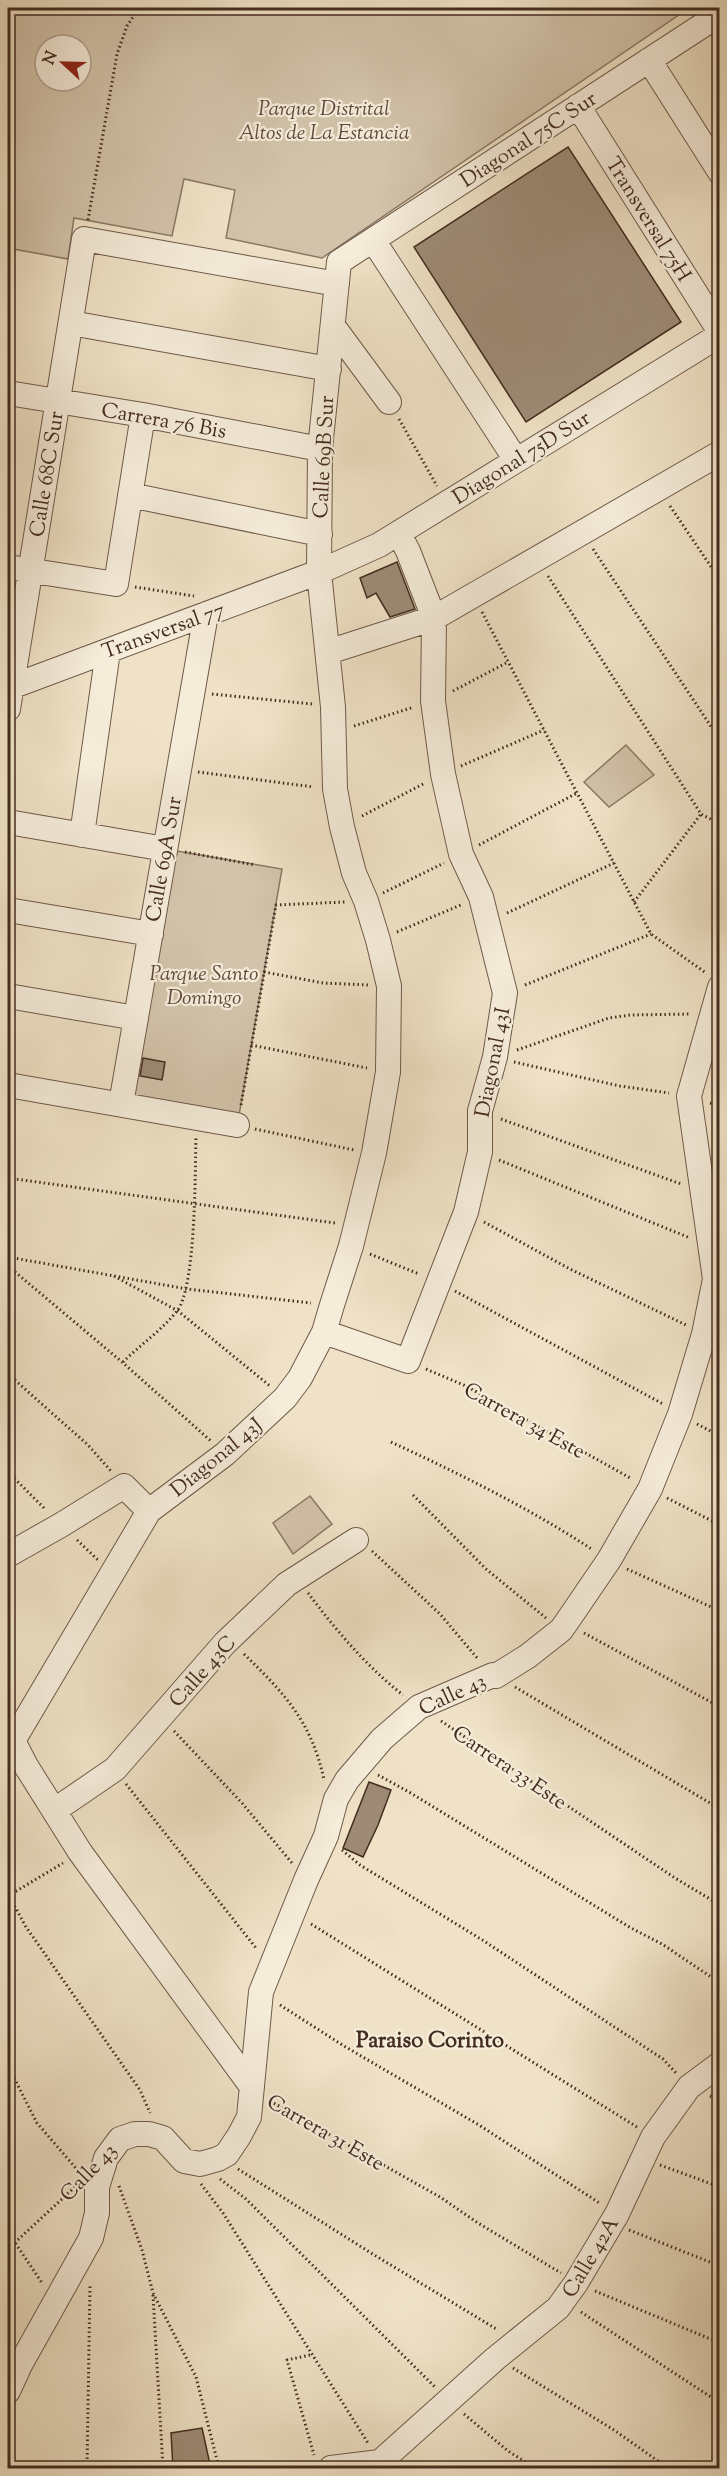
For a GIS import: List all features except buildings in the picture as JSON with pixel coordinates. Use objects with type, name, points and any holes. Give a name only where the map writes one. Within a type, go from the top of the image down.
[{"type":"street","name":"Diagonal 75C Sur","points":[[338,273],[373,240],[719,16]]},
{"type":"street","points":[[649,60],[720,172]]},
{"type":"street","name":"Transversal 75H","points":[[578,106],[720,334]]},
{"type":"street","points":[[84,239],[338,273]]},
{"type":"street","name":"Calle 68C Sur","points":[[9,694],[19,569],[58,401],[84,239]]},
{"type":"street","points":[[373,240],[516,460]]},
{"type":"street","name":"Calle 69B Sur","points":[[338,273],[320,449],[319,572],[333,706],[335,789],[354,873],[366,901]]},
{"type":"street","points":[[70,323],[328,369]]},
{"type":"street","points":[[333,326],[389,402]]},
{"type":"street","name":"Diagonal 75D Sur","points":[[319,572],[399,534],[720,334]]},
{"type":"street","name":"Carrera 76 Bis","points":[[8,393],[143,415],[320,449]]},
{"type":"street","points":[[19,569],[116,584],[143,415]]},
{"type":"street","points":[[328,652],[434,618],[657,487],[720,453]]},
{"type":"street","points":[[130,495],[320,534]]},
{"type":"street","points":[[399,534],[408,550],[434,618]]},
{"type":"street","name":"Transversal 77","points":[[9,694],[205,606],[319,572]]},
{"type":"street","name":"Calle 69A Sur","points":[[121,1104],[205,606]]},
{"type":"street","name":"Diagonal 43I","points":[[408,1361],[466,1212],[480,1152],[480,1111],[495,1057],[505,993],[489,921],[481,897],[461,854],[443,774],[433,701],[434,618]]},
{"type":"street","points":[[82,835],[108,651]]},
{"type":"street","points":[[8,822],[165,849]]},
{"type":"street","name":"Diagonal 43J","points":[[10,1736],[149,1511],[225,1454],[285,1398],[300,1378],[324,1332],[353,1236],[374,1153],[388,1072],[388,986],[378,940],[366,901]]},
{"type":"street","points":[[8,910],[151,934]]},
{"type":"street","name":"Calle 43","points":[[201,2161],[227,2154],[249,2117],[261,1992],[326,1836],[336,1799],[347,1780],[382,1739],[419,1707],[495,1675],[528,1656],[563,1627],[609,1560],[650,1489],[680,1414],[704,1334],[715,1280],[689,1096],[712,1014],[715,982]]},
{"type":"street","points":[[8,996],[136,1018]]},
{"type":"street","points":[[8,1085],[237,1125]]},
{"type":"street","points":[[324,1332],[408,1361]]},
{"type":"street","points":[[8,1555],[124,1486],[149,1511]]},
{"type":"street","name":"Calle 43C","points":[[56,1810],[115,1769],[225,1643],[287,1584],[356,1539]]},
{"type":"street","name":"Carrera 31 Este","points":[[10,1736],[26,1766],[56,1810],[80,1852],[252,2087]]},
{"type":"street","name":"Calle 42A","points":[[380,2462],[570,2292],[614,2218],[648,2147],[689,2087],[720,2064]]},
{"type":"street","name":"Calle 43","points":[[106,2158],[120,2139],[135,2134],[149,2134],[162,2138]]},
{"type":"street","points":[[162,2138],[201,2161]]},
{"type":"street","points":[[8,2391],[91,2238],[97,2213],[97,2187],[106,2158]]},
{"type":"street","points":[[323,2463],[380,2462]]},
{"type":"path","points":[[84,239],[117,54],[127,26],[139,8]]},
{"type":"path","points":[[389,402],[447,503]]},
{"type":"path","points":[[657,487],[720,580]]},
{"type":"path","points":[[581,531],[720,740]]},
{"type":"path","points":[[536,558],[701,814],[720,824]]},
{"type":"path","points":[[116,584],[205,606]]},
{"type":"path","points":[[472,594],[651,934],[715,982]]},
{"type":"path","points":[[192,692],[333,706]]},
{"type":"path","points":[[179,770],[335,789]]},
{"type":"path","points":[[634,902],[701,814]]},
{"type":"path","points":[[165,849],[255,865]]},
{"type":"path","points":[[489,921],[614,863]]},
{"type":"path","points":[[378,940],[481,897]]},
{"type":"path","points":[[366,901],[276,905],[237,1125],[374,1153]]},
{"type":"path","points":[[505,993],[651,934]]},
{"type":"path","points":[[264,972],[323,983],[388,986]]},
{"type":"path","points":[[495,1057],[609,1018],[630,1014],[712,1014]]},
{"type":"path","points":[[251,1045],[388,1072]]},
{"type":"path","points":[[495,1057],[620,1086],[689,1096],[720,1106]]},
{"type":"path","points":[[480,1111],[702,1192]]},
{"type":"path","points":[[122,1362],[178,1311],[187,1289],[194,1204],[197,1117]]},
{"type":"path","points":[[480,1152],[710,1247]]},
{"type":"path","points":[[8,1178],[194,1204],[353,1236],[720,1436]]},
{"type":"path","points":[[466,1212],[570,1269],[704,1334]]},
{"type":"path","points":[[8,1257],[187,1289],[332,1305]]},
{"type":"path","points":[[8,1266],[122,1362],[225,1454]]},
{"type":"path","points":[[112,1274],[178,1311],[285,1398]]},
{"type":"path","name":"Carrera 34 Este","points":[[408,1361],[466,1386],[650,1489],[720,1525]]},
{"type":"path","points":[[8,1374],[88,1445],[124,1486]]},
{"type":"path","points":[[391,1442],[478,1483],[559,1527],[609,1560],[720,1611]]},
{"type":"path","points":[[413,1495],[486,1569],[563,1627],[720,1707]]},
{"type":"path","points":[[356,1539],[376,1554],[440,1614],[495,1675],[720,1809]]},
{"type":"path","name":"Carrera 33 Este","points":[[297,1578],[329,1622],[380,1676],[419,1707],[675,1878],[720,1905]]},
{"type":"path","points":[[242,1652],[283,1692],[305,1724],[320,1764],[325,1786]]},
{"type":"path","points":[[161,1717],[242,1803],[306,1880]]},
{"type":"path","points":[[361,1766],[409,1792],[631,1928],[662,1944],[720,1983]]},
{"type":"path","points":[[115,1769],[270,1966]]},
{"type":"path","points":[[326,1836],[360,1865],[484,1941],[663,2059],[689,2087],[720,2100]]},
{"type":"path","points":[[80,1852],[8,1895],[26,1927],[140,2090],[162,2138]]},
{"type":"path","points":[[293,1913],[648,2147],[720,2187]]},
{"type":"path","points":[[261,1992],[345,2046],[479,2125],[614,2218],[720,2266]]},
{"type":"path","name":"Calle 43","points":[[8,2067],[37,2122],[85,2178],[8,2249]]},
{"type":"path","name":"Carrera 31 Este","points":[[252,2087],[263,2097],[440,2197],[570,2292],[720,2343]]},
{"type":"path","points":[[106,2158],[128,2206],[153,2293],[196,2377],[219,2469]]},
{"type":"path","points":[[201,2161],[240,2170],[371,2253],[517,2341]]},
{"type":"path","points":[[201,2161],[223,2213],[310,2355],[380,2462]]},
{"type":"path","points":[[201,2161],[246,2199],[449,2402],[508,2451],[535,2469]]},
{"type":"path","points":[[8,2232],[55,2302]]},
{"type":"path","points":[[87,2469],[90,2284]]},
{"type":"path","points":[[570,2292],[720,2403]]},
{"type":"path","points":[[153,2293],[163,2469]]},
{"type":"path","points":[[310,2355],[287,2360],[323,2463]]},
{"type":"path","points":[[496,2358],[614,2430],[668,2469]]},
{"type":"green space","name":"Parque Distrital Altos de La Estancia","points":[[8,8],[689,8],[322,258],[226,238],[235,190],[184,179],[172,236],[74,218],[68,259],[8,248]]},
{"type":"green space","points":[[626,745],[654,775],[609,807],[584,782]]},
{"type":"green space","name":"Parque Santo Domingo","points":[[171,850],[282,869],[238,1121],[127,1102]]},
{"type":"green space","points":[[310,1496],[332,1524],[293,1554],[273,1523]]},
{"type":"district","name":"Paraiso Corinto","points":[[430,2039]]}]
